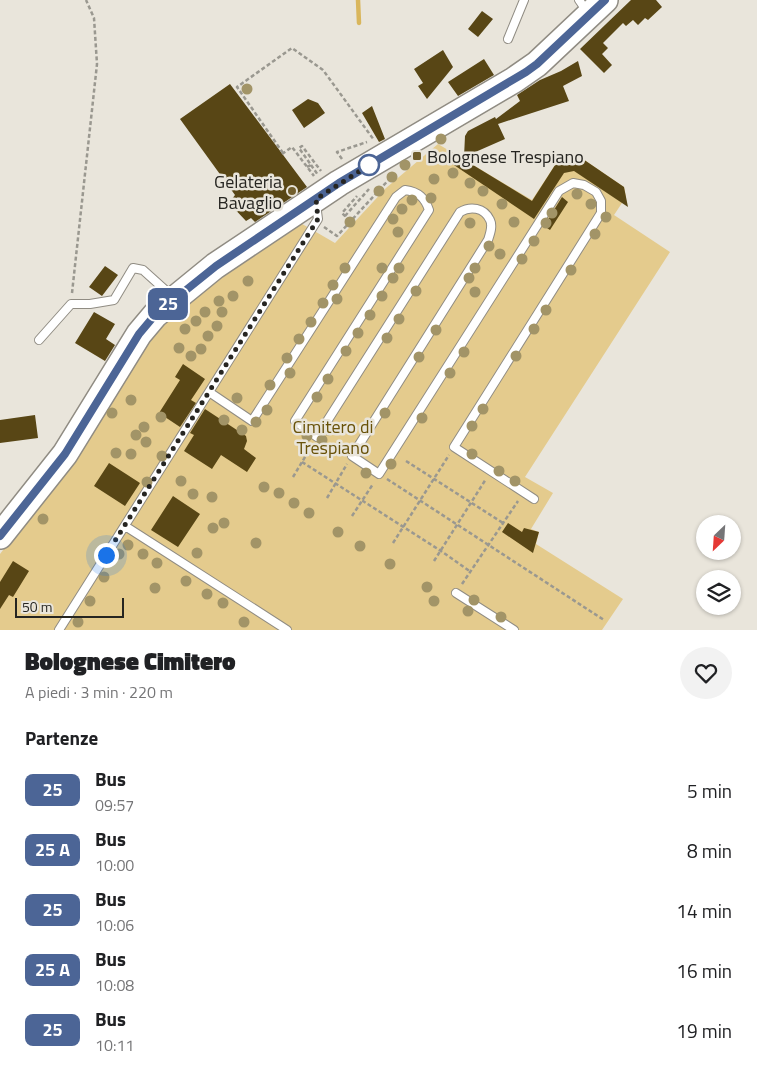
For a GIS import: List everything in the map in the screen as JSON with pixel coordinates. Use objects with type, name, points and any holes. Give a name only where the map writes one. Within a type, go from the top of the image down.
[{"type":"main road","points":[[0,536],[65,454],[139,334],[155,315],[317,186],[339,183],[514,80],[537,64],[591,5]]},
{"type":"lane","points":[[508,39],[524,0]]},
{"type":"lane","points":[[209,392],[252,421],[396,197],[405,190],[415,192],[426,200],[429,210],[295,421],[317,437],[460,212],[468,208],[474,208],[484,213],[490,220],[491,230],[488,240],[352,456],[379,474],[559,191],[573,183],[584,185],[596,192],[601,201],[601,213],[454,447],[534,499]]},
{"type":"lane","points":[[60,630],[318,219],[317,186]]},
{"type":"lane","points":[[39,340],[71,304],[90,304],[114,300],[133,268],[143,270],[175,298]]},
{"type":"lane","points":[[125,526],[286,630]]},
{"type":"lane","points":[[456,593],[514,630]]},
{"type":"path","points":[[71,304],[97,64],[94,18],[86,0]]},
{"type":"path","points":[[317,186],[308,167],[292,147],[283,154],[236,87],[292,48],[323,70],[374,140],[337,152],[345,163]]},
{"type":"path","points":[[317,186],[311,165],[298,148],[302,146],[324,175]]},
{"type":"path","points":[[350,221],[342,213],[368,183]]},
{"type":"path","points":[[345,216],[372,186]]},
{"type":"path","points":[[293,477],[317,437]]},
{"type":"path","points":[[393,542],[454,447]]},
{"type":"path","points":[[327,498],[352,456]]},
{"type":"path","points":[[406,460],[503,523]]},
{"type":"path","points":[[302,462],[441,551],[470,572]]},
{"type":"path","points":[[434,561],[491,471]]},
{"type":"path","points":[[352,516],[379,474],[604,620]]},
{"type":"path","points":[[456,593],[523,492]]},
{"type":"green space","name":"Cimitero di Trespiano","points":[[438,144],[532,200],[557,162],[580,157],[624,187],[626,197],[614,215],[670,252],[525,477],[553,493],[531,529],[539,532],[536,544],[623,599],[602,630],[0,630],[0,554],[56,480],[162,321],[297,221],[335,243],[386,188]]},
{"type":"building","points":[[631,0],[656,0],[662,7],[648,20],[645,18],[638,25],[633,20],[626,26],[623,23],[603,43],[608,48],[602,54],[612,65],[604,73],[580,49]]},
{"type":"building","points":[[482,11],[493,19],[478,37],[468,29]]},
{"type":"building","points":[[443,50],[453,67],[427,99],[418,86],[423,83],[414,69]]},
{"type":"building","points":[[484,59],[494,75],[458,96],[448,82]]},
{"type":"building","points":[[578,61],[582,76],[563,86],[569,101],[498,124],[505,139],[464,157],[465,136],[468,131],[495,117],[496,119],[520,101],[517,95],[540,80]]},
{"type":"building","points":[[230,84],[307,187],[255,222],[251,218],[246,221],[229,203],[235,195],[180,119]]},
{"type":"building","points":[[308,99],[318,103],[325,113],[304,128],[292,110]]},
{"type":"building","points":[[372,106],[385,139],[379,142],[362,113]]},
{"type":"building","points":[[450,151],[532,201],[557,162],[580,157],[624,187],[628,207],[574,171],[564,173],[534,219],[445,159]]},
{"type":"building","points":[[562,197],[568,202],[550,230],[544,226]]},
{"type":"building","points":[[105,266],[118,275],[102,296],[89,287]]},
{"type":"building","points":[[94,312],[115,324],[106,339],[115,345],[105,361],[75,343]]},
{"type":"building","points":[[183,364],[205,379],[191,400],[196,403],[180,427],[159,413],[180,380],[175,377]]},
{"type":"building","points":[[205,409],[246,436],[247,441],[244,449],[256,458],[247,472],[221,455],[212,469],[184,451],[194,435],[190,433]]},
{"type":"building","points":[[35,415],[38,438],[0,443],[0,420]]},
{"type":"building","points":[[109,463],[140,483],[125,506],[94,486]]},
{"type":"building","points":[[173,496],[200,514],[178,547],[151,530]]},
{"type":"building","points":[[508,523],[522,532],[524,528],[539,532],[533,553],[502,532]]},
{"type":"building","points":[[13,561],[29,571],[13,597],[9,595],[0,609],[0,582]]},
{"type":"waterway","points":[[358,0],[359,23]]},
{"type":"bus line","name":"25","points":[[0,536],[65,454],[139,334],[155,315],[216,266],[339,183],[526,72],[605,0]]},
{"type":"place","name":"Bolognese Trespiano","points":[[417,156]]},
{"type":"place","name":"Gelateria Bavaglio","points":[[292,191]]},
{"type":"route","points":[[106,555],[318,219],[316,199],[369,165]]}]
